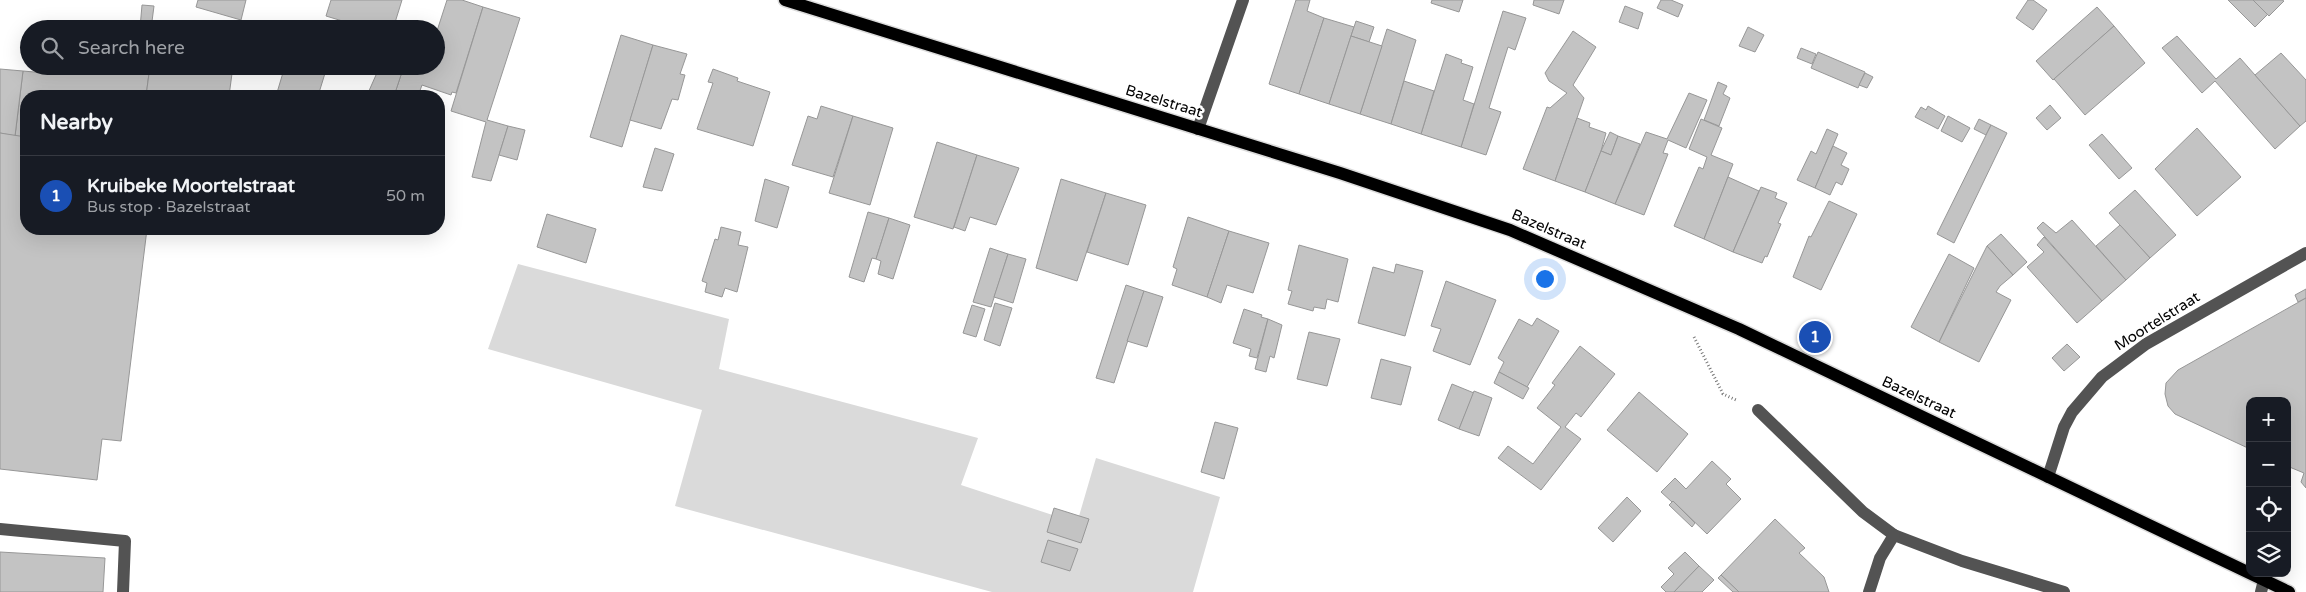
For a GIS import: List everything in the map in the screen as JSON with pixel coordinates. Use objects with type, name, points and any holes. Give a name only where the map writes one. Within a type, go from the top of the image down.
[{"type":"main road","name":"Bazelstraat","points":[[785,0],[1340,173],[1510,230],[1740,329],[2048,477],[2263,586],[2289,592]]},
{"type":"street","points":[[1198,128],[1243,0]]},
{"type":"street","name":"Moortelstraat","points":[[2048,477],[2064,427],[2072,412],[2102,376],[2146,344],[2306,253]]},
{"type":"street","points":[[1758,410],[1863,512],[1894,535],[1962,561],[2064,592]]},
{"type":"street","points":[[0,529],[125,541],[123,592]]},
{"type":"street","points":[[1869,592],[1880,558],[1894,535]]},
{"type":"path","points":[[1677,303],[1723,394],[1758,410]]},
{"type":"shaded area","points":[[518,264],[729,319],[719,369],[978,438],[961,485],[1077,523],[1096,458],[1220,497],[1193,592],[992,592],[675,506],[702,410],[488,349]]},
{"type":"building","points":[[198,0],[246,0],[241,20],[196,7]]},
{"type":"building","points":[[331,0],[402,0],[396,20],[339,20],[326,16]]},
{"type":"building","points":[[447,0],[462,0],[483,7],[456,93],[452,92],[451,95],[445,93],[445,90],[436,90],[422,85],[420,90],[396,90],[401,75],[445,75],[445,20],[441,20]]},
{"type":"building","points":[[1296,0],[1310,0],[1307,11],[1324,18],[1299,94],[1269,84]]},
{"type":"building","points":[[1432,0],[1463,0],[1459,12],[1431,3]]},
{"type":"building","points":[[1534,0],[1564,0],[1559,14],[1533,5]]},
{"type":"building","points":[[1661,0],[1671,0],[1683,5],[1678,17],[1657,8]]},
{"type":"building","points":[[2028,0],[2033,0],[2047,10],[2033,30],[2016,18]]},
{"type":"building","points":[[2228,0],[2253,0],[2268,14],[2255,27]]},
{"type":"building","points":[[2253,0],[2282,0],[2284,1],[2269,16]]},
{"type":"building","points":[[142,5],[154,6],[152,20],[141,20]]},
{"type":"building","points":[[1625,6],[1643,13],[1638,29],[1619,22]]},
{"type":"building","points":[[483,7],[520,18],[487,120],[508,126],[491,181],[472,177],[486,122],[451,111]]},
{"type":"building","points":[[2097,7],[2114,26],[2053,80],[2036,61]]},
{"type":"building","points":[[1503,11],[1526,18],[1515,50],[1508,47],[1489,108],[1501,112],[1486,155],[1461,147]]},
{"type":"building","points":[[1324,18],[1354,27],[1329,104],[1299,94]]},
{"type":"building","points":[[1356,21],[1374,27],[1369,42],[1351,36]]},
{"type":"building","points":[[2114,26],[2145,63],[2085,115],[2054,79]]},
{"type":"building","points":[[1748,27],[1764,35],[1755,52],[1739,46]]},
{"type":"building","points":[[1387,29],[1416,40],[1391,124],[1360,114]]},
{"type":"building","points":[[1573,31],[1596,47],[1573,85],[1584,98],[1555,181],[1523,169],[1547,107],[1550,108],[1567,93],[1549,81],[1545,73]]},
{"type":"building","points":[[621,35],[653,45],[622,147],[590,137]]},
{"type":"building","points":[[1351,36],[1382,46],[1360,114],[1329,104]]},
{"type":"building","points":[[2177,36],[2216,79],[2240,58],[2300,126],[2275,149],[2215,81],[2202,93],[2162,48]]},
{"type":"building","points":[[653,45],[687,54],[680,74],[685,75],[678,100],[672,99],[661,129],[630,120]]},
{"type":"building","points":[[1801,48],[1816,54],[1812,64],[1797,58]]},
{"type":"building","points":[[1818,52],[1865,72],[1858,88],[1811,68]]},
{"type":"building","points":[[2281,53],[2306,80],[2306,121],[2300,126],[2255,75]]},
{"type":"building","points":[[1446,54],[1462,60],[1461,63],[1473,67],[1463,100],[1474,104],[1461,147],[1421,134]]},
{"type":"building","points":[[0,69],[20,71],[20,75],[23,75],[15,136],[0,133]]},
{"type":"building","points":[[713,69],[738,78],[737,81],[770,92],[753,146],[697,129],[713,83],[708,82]]},
{"type":"building","points":[[1865,73],[1873,77],[1867,88],[1859,85]]},
{"type":"building","points":[[23,75],[149,75],[147,90],[21,90]]},
{"type":"building","points":[[149,75],[232,75],[230,90],[147,90]]},
{"type":"building","points":[[282,75],[324,75],[320,90],[278,90]]},
{"type":"building","points":[[376,75],[401,75],[396,90],[369,90]]},
{"type":"building","points":[[1404,81],[1434,91],[1421,134],[1391,124]]},
{"type":"building","points":[[1718,82],[1727,86],[1723,94],[1730,98],[1719,126],[1704,120]]},
{"type":"building","points":[[1689,93],[1707,100],[1686,148],[1668,140],[1663,153],[1668,154],[1644,215],[1615,204],[1646,132],[1667,139]]},
{"type":"building","points":[[20,95],[20,136],[15,136]]},
{"type":"building","points":[[2050,105],[2061,118],[2047,130],[2036,118]]},
{"type":"building","points":[[821,106],[853,116],[833,177],[792,165],[808,116],[817,119]]},
{"type":"building","points":[[1928,106],[1945,116],[1938,129],[1915,117],[1921,107],[1926,110]]},
{"type":"building","points":[[853,116],[893,128],[870,205],[829,193]]},
{"type":"building","points":[[1948,116],[1970,128],[1962,142],[1941,131]]},
{"type":"building","points":[[1577,118],[1590,123],[1589,127],[1606,133],[1585,192],[1555,181]]},
{"type":"building","points":[[1701,119],[1722,128],[1711,155],[1733,164],[1704,239],[1674,226],[1699,167],[1703,169],[1707,157],[1689,149]]},
{"type":"building","points":[[1979,119],[1991,125],[1986,135],[1974,129]]},
{"type":"building","points":[[1991,125],[2007,133],[1954,243],[1937,234]]},
{"type":"building","points":[[508,126],[525,130],[517,160],[499,155]]},
{"type":"building","points":[[2197,128],[2241,177],[2197,216],[2155,169]]},
{"type":"building","points":[[1827,129],[1838,134],[1815,188],[1797,180],[1811,151],[1816,154]]},
{"type":"building","points":[[1610,132],[1618,136],[1611,155],[1601,151]]},
{"type":"building","points":[[0,133],[20,136],[20,235],[146,235],[121,441],[102,439],[97,480],[0,469]]},
{"type":"building","points":[[2102,134],[2132,168],[2119,179],[2089,145]]},
{"type":"building","points":[[1618,136],[1640,144],[1615,204],[1585,192],[1601,151],[1611,155]]},
{"type":"building","points":[[937,142],[977,155],[953,229],[914,217]]},
{"type":"building","points":[[1833,146],[1847,153],[1841,165],[1849,169],[1842,185],[1836,182],[1830,195],[1815,188]]},
{"type":"building","points":[[655,148],[674,154],[662,191],[643,187]]},
{"type":"building","points":[[977,155],[1019,168],[996,225],[970,217],[965,231],[954,227]]},
{"type":"building","points":[[1728,177],[1759,191],[1733,252],[1704,239]]},
{"type":"building","points":[[765,179],[789,187],[777,228],[755,221]]},
{"type":"building","points":[[1061,179],[1106,193],[1077,281],[1036,268]]},
{"type":"building","points":[[1761,187],[1777,193],[1775,198],[1787,203],[1778,223],[1781,224],[1767,257],[1765,256],[1762,263],[1733,252]]},
{"type":"building","points":[[2135,190],[2176,235],[2150,258],[2109,213]]},
{"type":"building","points":[[1106,193],[1146,205],[1128,265],[1087,252]]},
{"type":"building","points":[[1829,201],[1857,214],[1821,290],[1793,277],[1809,236],[1811,237]]},
{"type":"building","points":[[868,212],[889,218],[876,259],[872,258],[864,282],[849,277]]},
{"type":"building","points":[[547,214],[596,229],[586,263],[537,247]]},
{"type":"building","points":[[1188,217],[1229,231],[1207,297],[1172,285],[1177,269],[1173,267]]},
{"type":"building","points":[[889,218],[910,225],[893,279],[878,274],[881,261],[876,259]]},
{"type":"building","points":[[2072,220],[2126,280],[2102,301],[2037,228],[2043,222],[2056,233]]},
{"type":"building","points":[[2120,225],[2150,258],[2126,280],[2096,246]]},
{"type":"building","points":[[721,227],[741,232],[738,245],[748,247],[737,292],[725,288],[722,297],[705,292],[707,283],[702,281],[715,239],[718,240]]},
{"type":"building","points":[[1229,231],[1269,243],[1253,293],[1227,285],[1221,303],[1207,297]]},
{"type":"building","points":[[2001,234],[2027,262],[2013,275],[1987,246]]},
{"type":"building","points":[[2044,237],[2102,301],[2077,323],[2027,267],[2044,252],[2037,245]]},
{"type":"building","points":[[1299,245],[1348,259],[1338,302],[1327,299],[1325,309],[1314,307],[1313,311],[1288,304],[1292,291],[1288,290]]},
{"type":"building","points":[[1987,246],[2013,275],[1996,292],[2011,300],[1979,362],[1939,342]]},
{"type":"building","points":[[990,248],[1008,254],[991,307],[973,302]]},
{"type":"building","points":[[1008,254],[1026,259],[1013,303],[994,297]]},
{"type":"building","points":[[1949,254],[1974,268],[1939,342],[1911,327]]},
{"type":"building","points":[[1396,264],[1423,271],[1405,336],[1358,323],[1373,267],[1394,273]]},
{"type":"building","points":[[1446,281],[1496,300],[1470,365],[1433,351],[1441,329],[1431,326]]},
{"type":"building","points":[[1126,285],[1144,291],[1114,383],[1096,378]]},
{"type":"building","points":[[2306,289],[2306,298],[2298,302],[2295,295]]},
{"type":"building","points":[[1144,291],[1163,297],[1147,347],[1127,341]]},
{"type":"building","points":[[2306,298],[2306,488],[2301,482],[2304,473],[2291,468],[2291,397],[2246,397],[2246,447],[2175,414],[2168,406],[2165,394],[2166,383],[2178,370]]},
{"type":"building","points":[[995,303],[1012,308],[1000,346],[984,340]]},
{"type":"building","points":[[972,305],[985,309],[976,337],[963,333]]},
{"type":"building","points":[[1244,309],[1268,319],[1257,358],[1249,356],[1251,349],[1233,343]]},
{"type":"building","points":[[1537,318],[1559,331],[1527,387],[1499,372],[1504,362],[1498,358],[1519,319],[1532,326]]},
{"type":"building","points":[[1268,319],[1282,325],[1274,358],[1270,356],[1266,372],[1255,369]]},
{"type":"building","points":[[1309,332],[1340,339],[1327,386],[1297,379]]},
{"type":"building","points":[[2067,344],[2080,357],[2064,371],[2052,358]]},
{"type":"building","points":[[1580,346],[1615,374],[1581,417],[1576,413],[1565,427],[1581,439],[1541,490],[1498,458],[1508,446],[1533,464],[1561,427],[1537,408],[1555,385],[1552,383]]},
{"type":"building","points":[[1381,359],[1411,367],[1401,405],[1371,398]]},
{"type":"building","points":[[1499,372],[1529,388],[1523,399],[1494,383]]},
{"type":"building","points":[[1452,384],[1474,393],[1459,429],[1438,420]]},
{"type":"building","points":[[1474,391],[1492,398],[1479,436],[1459,429]]},
{"type":"building","points":[[1639,392],[1688,434],[1657,472],[1607,430]]},
{"type":"building","points":[[1215,422],[1238,428],[1224,479],[1201,472]]},
{"type":"building","points":[[1712,461],[1731,479],[1726,484],[1741,499],[1707,534],[1661,492],[1675,478],[1686,489]]},
{"type":"building","points":[[1627,497],[1641,511],[1613,542],[1598,528]]},
{"type":"building","points":[[1673,501],[1695,523],[1692,527],[1669,505]]},
{"type":"building","points":[[1054,508],[1089,519],[1081,543],[1047,532]]},
{"type":"building","points":[[1775,519],[1805,548],[1799,553],[1824,577],[1829,592],[1739,592],[1721,575]]},
{"type":"building","points":[[1048,540],[1078,549],[1070,571],[1041,562]]},
{"type":"building","points":[[0,552],[105,558],[103,592],[0,592]]},
{"type":"building","points":[[1685,552],[1699,566],[1674,592],[1666,592],[1661,587],[1674,574],[1668,568]]},
{"type":"building","points":[[1699,566],[1714,580],[1702,592],[1674,592]]},
{"type":"building","points":[[1721,575],[1739,592],[1733,592],[1718,578]]},
{"type":"place","name":"Kruibeke Moortelstraat","points":[[1815,337]]}]
